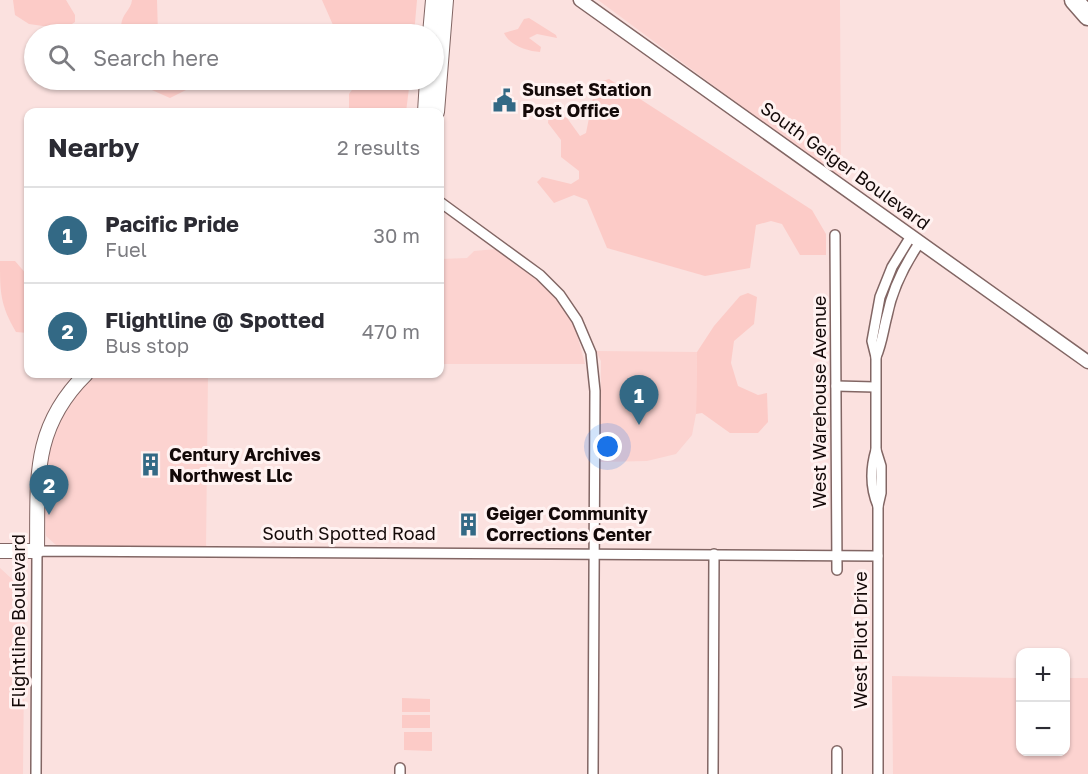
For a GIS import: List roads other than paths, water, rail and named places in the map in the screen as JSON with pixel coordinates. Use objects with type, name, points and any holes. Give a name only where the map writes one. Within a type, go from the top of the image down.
[{"type":"highway","points":[[1074,0],[1088,16]]},
{"type":"main road","points":[[431,24],[433,0]]},
{"type":"main road","points":[[444,25],[446,0]]},
{"type":"main road","points":[[425,108],[426,90]]},
{"type":"main road","points":[[437,108],[439,90]]},
{"type":"main road","name":"Flightline Boulevard","points":[[37,551],[38,470],[44,438],[65,396],[82,378]]},
{"type":"main road","name":"South Spotted Road","points":[[0,551],[37,551]]},
{"type":"street","name":"South Geiger Boulevard","points":[[580,0],[1088,362]]},
{"type":"street","points":[[444,205],[540,275],[560,295],[578,320],[591,353],[595,391],[593,774]]},
{"type":"street","name":"West Warehouse Avenue","points":[[835,235],[837,570]]},
{"type":"street","name":"West Pilot Drive","points":[[878,774],[878,506],[881,475],[876,450],[876,357],[872,340],[880,297],[892,267],[915,239]]},
{"type":"street","points":[[836,386],[875,387]]},
{"type":"street","name":"South Spotted Road","points":[[37,551],[878,556]]},
{"type":"street","name":"Flightline Boulevard","points":[[36,774],[37,551]]},
{"type":"street","points":[[713,774],[714,555]]},
{"type":"street","points":[[837,751],[837,774]]},
{"type":"place","name":"Sunset Station Post Office","points":[[504,100]]},
{"type":"place","name":"Pacific Pride","points":[[639,425]]},
{"type":"place","name":"Century Archives Northwest Llc","points":[[151,465]]},
{"type":"place","name":"Flightline @ Spotted","points":[[49,515]]},
{"type":"place","name":"Geiger Community Corrections Center","points":[[468,524]]}]
